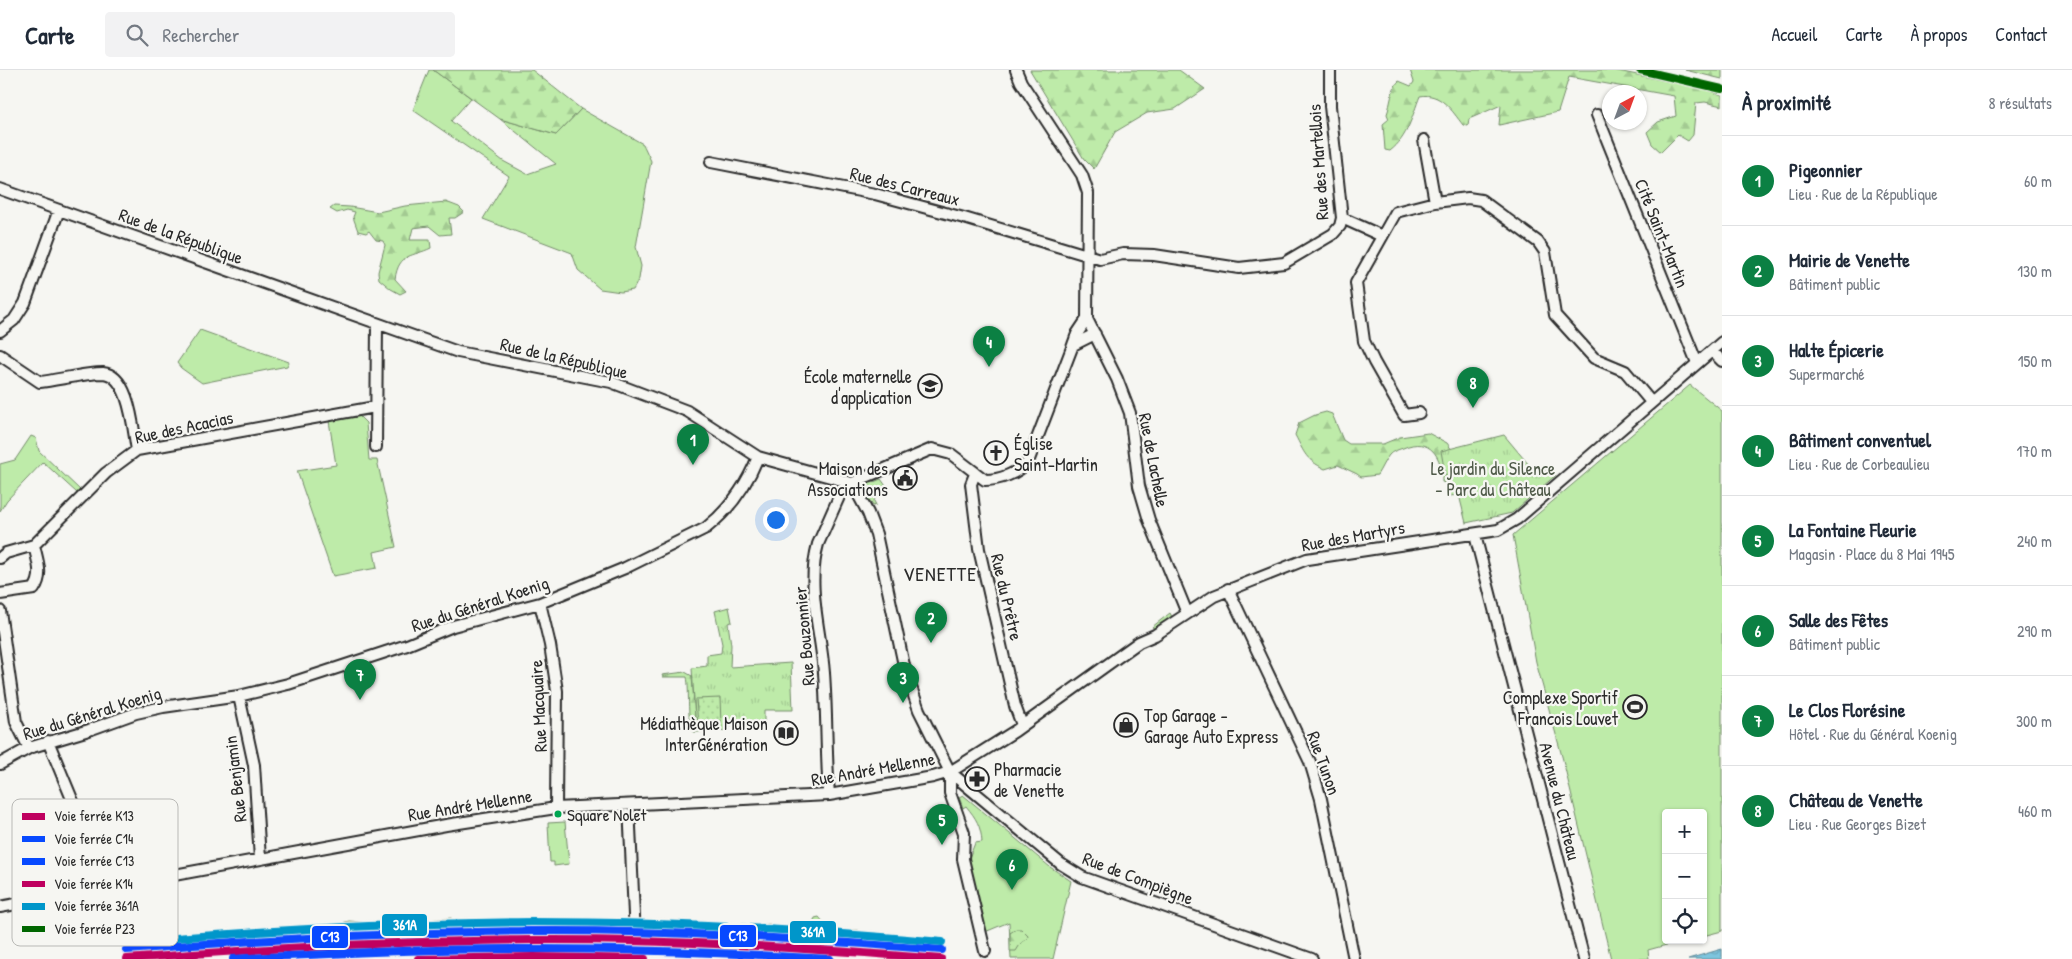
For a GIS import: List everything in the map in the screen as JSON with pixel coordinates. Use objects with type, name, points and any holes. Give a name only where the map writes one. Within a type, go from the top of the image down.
[{"type":"street","points":[[985,951],[963,859],[964,834],[950,793],[950,772],[919,710],[905,670],[876,534],[868,513],[852,483],[932,449],[951,454],[985,480],[1020,471],[1028,462],[1077,334],[1087,316],[1088,193],[1082,175],[1021,82],[1016,70]]},
{"type":"street","name":"Rue des Martellois","points":[[1088,256],[1100,259],[1123,254],[1154,255],[1240,268],[1284,263],[1333,234],[1340,226],[1342,218],[1330,106],[1330,70]]},
{"type":"street","name":"Cité Saint-Martin","points":[[1597,115],[1697,363]]},
{"type":"street","points":[[1424,140],[1436,202]]},
{"type":"street","name":"Rue des Carreaux","points":[[711,162],[875,194],[964,218],[1088,256]]},
{"type":"street","name":"Rue de la République","points":[[0,189],[458,352],[611,382],[688,411],[758,457],[852,483]]},
{"type":"street","points":[[1420,413],[1404,415],[1374,362],[1364,341],[1356,283],[1396,212],[1436,202],[1468,198],[1481,200],[1538,242],[1545,252],[1555,315],[1594,358],[1625,371],[1651,402]]},
{"type":"street","points":[[0,331],[14,320],[26,303],[58,210]]},
{"type":"street","points":[[1342,218],[1382,236]]},
{"type":"street","name":"Rue de Lachelle","points":[[1087,316],[1117,379],[1130,414],[1140,486],[1148,520],[1187,613]]},
{"type":"street","points":[[376,447],[377,324]]},
{"type":"street","points":[[1073,345],[1095,334]]},
{"type":"street","name":"Rue des Martyrs","points":[[950,772],[1022,726],[1139,642],[1155,635],[1187,613],[1228,589],[1307,559],[1498,530],[1517,519],[1722,342]]},
{"type":"street","points":[[1712,351],[1722,361]]},
{"type":"street","points":[[0,355],[40,382],[104,373],[114,378],[125,390],[136,450]]},
{"type":"street","name":"Rue des Acacias","points":[[34,545],[106,473],[136,450],[375,407]]},
{"type":"street","name":"Rue du Général Koenig","points":[[0,764],[48,741],[89,730],[136,713],[163,707],[239,696],[288,684],[407,645],[453,626],[540,603],[625,568],[706,528],[716,520],[742,487],[758,457]]},
{"type":"street","name":"Rue du Prêtre","points":[[975,474],[971,484],[979,549],[1015,706],[1022,726]]},
{"type":"street","name":"Rue Bouzonnier","points":[[829,795],[824,672],[814,602],[816,553],[842,490],[852,483]]},
{"type":"street","name":"Avenue du Château","points":[[1475,535],[1584,959]]},
{"type":"street","points":[[0,558],[6,553],[34,545],[40,575],[34,589],[0,594]]},
{"type":"street","name":"Rue Tunon","points":[[1228,589],[1310,762],[1321,799],[1354,959]]},
{"type":"street","name":"Rue Macquaire","points":[[540,603],[550,645],[557,692],[556,808]]},
{"type":"street","points":[[0,611],[16,722],[30,748]]},
{"type":"street","name":"Rue Benjamin","points":[[239,696],[254,765],[260,859]]},
{"type":"street","points":[[48,741],[72,799]]},
{"type":"street","name":"Rue André Mellenne","points":[[178,874],[446,825],[556,808],[829,795],[894,785],[950,772]]},
{"type":"street","name":"Rue de Compiègne","points":[[950,772],[1061,864],[1082,877],[1312,959]]},
{"type":"street","points":[[629,805],[636,959]]},
{"type":"green space","points":[[429,70],[433,70],[471,98],[451,121],[503,161],[527,174],[556,164],[500,119],[556,135],[581,109],[643,144],[651,161],[636,247],[641,266],[639,279],[633,290],[621,292],[600,289],[578,270],[572,253],[483,219],[509,176],[413,110]]},
{"type":"green space","points":[[433,70],[532,70],[581,109],[556,135],[500,119]]},
{"type":"green space","points":[[1030,70],[1179,70],[1205,89],[1175,109],[1147,113],[1115,132],[1094,169],[1084,159]]},
{"type":"green space","points":[[1410,70],[1613,70],[1700,88],[1722,95],[1722,106],[1705,102],[1696,103],[1693,135],[1688,141],[1678,135],[1661,152],[1652,144],[1647,132],[1658,122],[1676,116],[1674,96],[1647,91],[1647,85],[1613,85],[1569,77],[1558,112],[1499,125],[1501,105],[1469,119],[1468,126],[1463,125],[1440,100],[1434,97],[1420,96],[1405,133],[1390,151],[1385,150],[1383,124],[1389,119],[1387,114],[1396,84],[1399,81],[1411,86],[1414,82]]},
{"type":"green space","points":[[1685,70],[1722,70],[1722,79]]},
{"type":"green space","points":[[446,202],[459,207],[464,212],[455,218],[449,218],[451,234],[440,235],[429,226],[413,228],[410,240],[430,240],[431,248],[408,257],[400,264],[395,279],[406,291],[400,294],[379,279],[378,272],[385,245],[383,241],[376,240],[369,231],[366,233],[358,231],[353,217],[355,212],[347,210],[337,213],[330,209],[334,206],[350,207],[378,212],[405,206]]},
{"type":"green space","points":[[200,330],[289,362],[287,366],[202,383],[177,363]]},
{"type":"green space","name":"Complexe Sportif Francois Louvet","points":[[1690,385],[1722,411],[1722,931],[1707,935],[1707,809],[1662,809],[1662,944],[1670,944],[1648,950],[1649,959],[1611,959],[1563,760],[1536,662],[1513,535]]},
{"type":"green space","points":[[1326,412],[1332,414],[1343,440],[1349,444],[1383,444],[1400,437],[1428,433],[1447,443],[1457,457],[1451,485],[1442,482],[1440,464],[1433,451],[1421,445],[1412,445],[1392,452],[1377,475],[1361,477],[1338,465],[1325,469],[1318,465],[1306,455],[1295,435],[1299,423]]},
{"type":"green space","points":[[358,415],[366,423],[369,460],[377,460],[396,547],[374,552],[377,568],[333,576],[297,471],[336,465],[329,421]]},
{"type":"green space","name":"Le jardin du Silence - Parc du Château","points":[[1504,435],[1529,465],[1556,475],[1512,513],[1466,523],[1459,495],[1449,496],[1441,451]]},
{"type":"green space","points":[[31,436],[36,438],[39,451],[80,490],[77,493],[43,462],[7,500],[0,511],[0,464],[15,460]]},
{"type":"green space","points":[[881,479],[886,486],[879,488],[874,501],[876,505],[873,506],[863,490],[864,486]]},
{"type":"green space","points":[[729,607],[732,622],[728,623],[731,645],[730,667],[791,663],[793,710],[764,710],[764,726],[729,726],[729,730],[696,732],[692,668],[707,666],[707,655],[721,653],[722,644],[715,611]]},
{"type":"green space","points":[[1170,613],[1172,617],[1154,628],[1152,627]]},
{"type":"green space","points":[[685,672],[692,676],[696,732],[694,732],[690,722],[687,677],[663,677],[662,675]]},
{"type":"green space","points":[[720,698],[721,724],[698,726],[696,699]]},
{"type":"green space","points":[[963,795],[1050,867],[1071,881],[1053,959],[1011,959],[1009,922],[985,932],[984,938],[969,858],[975,843],[982,842],[975,818],[966,806],[963,808],[959,797]]},
{"type":"green space","points":[[565,822],[569,864],[554,866],[554,862],[550,862],[548,823]]},
{"type":"green space","points":[[819,917],[829,933],[847,934],[853,930],[858,930],[868,935],[874,935],[875,938],[871,942],[822,937],[742,936],[741,928],[769,924],[804,932],[809,930],[815,918]]},
{"type":"green space","points":[[451,918],[458,922],[461,931],[441,935],[416,929],[412,923],[426,920]]},
{"type":"green space","points":[[349,921],[375,923],[392,930],[386,934],[272,937],[275,929],[301,925],[322,928]]},
{"type":"green space","points":[[666,922],[683,929],[707,930],[710,933],[642,932],[646,928]]},
{"type":"green space","points":[[612,923],[629,930],[570,932],[579,928]]},
{"type":"green space","points":[[1016,929],[1021,929],[1028,936],[1016,951],[1010,951],[1010,933]]},
{"type":"water","points":[[1722,949],[1722,959],[1688,959]]},
{"type":"rail line","name":"P23","points":[[1640,70],[1722,89]]},
{"type":"rail line","name":"361A","points":[[178,938],[329,928],[532,922],[635,923],[840,934],[942,942]]},
{"type":"rail line","name":"C13","points":[[126,950],[329,937],[532,931],[635,932],[737,936],[942,950]]},
{"type":"rail line","name":"K13","points":[[127,959],[330,946],[532,940],[635,941],[737,945],[941,959]]},
{"type":"rail line","name":"C14","points":[[233,959],[460,949],[573,949],[720,953],[830,959]]},
{"type":"rail line","name":"K14","points":[[418,959],[534,957],[645,959]]},
{"type":"place","name":"Bâtiment conventuel","points":[[989,367]]},
{"type":"place","name":"École maternelle d'application","points":[[930,386]]},
{"type":"place","name":"Château de Venette","points":[[1473,408]]},
{"type":"place","name":"Église Saint-Martin","points":[[996,453]]},
{"type":"place","name":"Pigeonnier","points":[[693,465]]},
{"type":"place","name":"Maison des Associations","points":[[905,478]]},
{"type":"place","name":"Mairie de Venette","points":[[931,643]]},
{"type":"place","name":"Le Clos Florésine","points":[[360,700]]},
{"type":"place","name":"Halte Épicerie","points":[[903,703]]},
{"type":"place","name":"Complexe Sportif Francois Louvet","points":[[1635,707]]},
{"type":"place","name":"Top Garage - Garage Auto Express","points":[[1126,725]]},
{"type":"place","name":"Médiathèque Maison InterGénération","points":[[786,733]]},
{"type":"place","name":"Pharmacie de Venette","points":[[977,779]]},
{"type":"place","name":"Square Nolet","points":[[558,814]]},
{"type":"place","name":"La Fontaine Fleurie","points":[[942,845]]},
{"type":"place","name":"Salle des Fêtes","points":[[1012,890]]},
{"type":"district","name":"VENETTE","points":[[940,573]]}]
